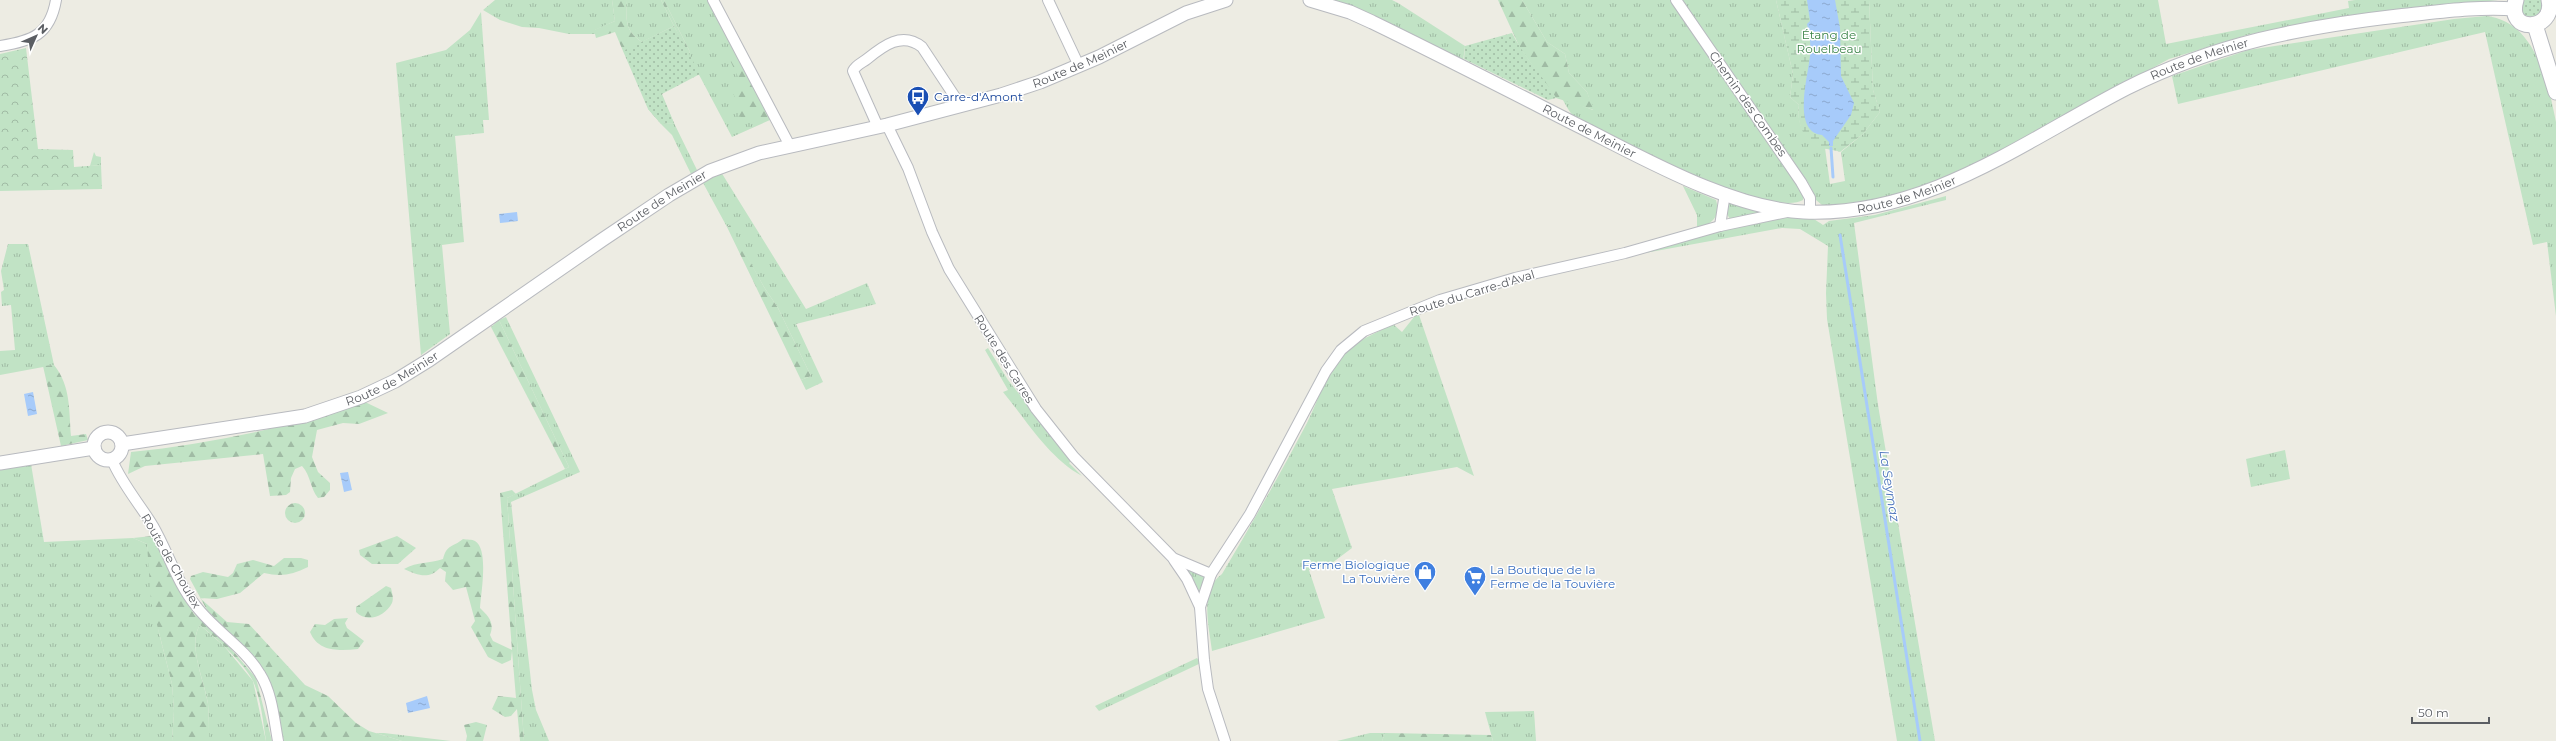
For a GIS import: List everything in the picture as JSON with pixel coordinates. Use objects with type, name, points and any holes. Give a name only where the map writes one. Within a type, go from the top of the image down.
[{"type":"main road","points":[[2516,5],[2522,22],[2535,25],[2546,20],[2552,3]]},
{"type":"main road","points":[[2535,25],[2556,92]]},
{"type":"street","points":[[0,46],[21,43],[39,34],[49,22],[56,0]]},
{"type":"street","points":[[713,0],[790,146]]},
{"type":"street","points":[[1048,0],[1080,66]]},
{"type":"street","name":"Route de Meinier","points":[[122,444],[305,416],[380,388],[430,360],[602,240],[682,188],[738,159],[961,106],[1040,82],[1080,66],[1186,13],[1226,0]]},
{"type":"street","name":"Route de Meinier","points":[[1310,0],[1350,12],[1372,22],[1659,166],[1725,193],[1766,206],[1793,211],[1810,212],[1840,212],[1881,206],[1937,188],[2012,152],[2128,88],[2171,68],[2239,43],[2288,32],[2346,22],[2473,8],[2516,5]]},
{"type":"street","name":"Chemin des Combes","points":[[1676,0],[1801,182],[1810,198],[1810,212]]},
{"type":"street","name":"Route des Carres","points":[[961,106],[922,47],[913,41],[894,42],[877,49],[853,71],[882,126],[908,168],[932,232],[949,269],[1036,409],[1074,457],[1173,558],[1187,578],[1200,607],[1208,689],[1225,741]]},
{"type":"street","points":[[1720,226],[1725,193]]},
{"type":"street","name":"Route du Carre-d'Aval","points":[[1211,574],[1250,514],[1326,371],[1340,350],[1356,337],[1400,315],[1478,288],[1625,253],[1720,226],[1793,211]]},
{"type":"street","points":[[104,432],[114,432],[118,435],[122,444],[120,454],[112,460],[102,459],[94,448],[96,438],[104,432]]},
{"type":"street","points":[[0,463],[94,448]]},
{"type":"street","name":"Route de Choulex","points":[[112,460],[120,478],[152,526],[192,602],[248,658],[261,675],[269,699],[278,741]]},
{"type":"street","name":"Route des Carres","points":[[1173,558],[1211,574],[1200,607]]},
{"type":"green space","points":[[495,0],[612,0],[615,21],[595,30],[595,34],[569,34],[539,28],[522,27],[500,20],[483,10]]},
{"type":"green space","points":[[612,0],[626,0],[629,29],[636,38],[642,42],[645,59],[674,123],[661,124],[648,109],[662,103],[634,58],[623,51],[615,32],[596,38],[594,30],[615,21]]},
{"type":"green space","points":[[626,0],[661,0],[674,26],[642,42],[636,38],[629,29]]},
{"type":"green space","points":[[661,0],[664,0],[690,52],[688,54]]},
{"type":"green space","points":[[664,0],[710,0],[770,120],[732,137],[688,54],[690,52]]},
{"type":"green space","points":[[1330,0],[1392,0],[1465,46],[1463,62]]},
{"type":"green space","points":[[1498,0],[1522,0],[1547,42],[1565,54],[1569,73],[1587,92],[1594,110],[1556,98],[1520,48]]},
{"type":"green space","points":[[1522,0],[1671,0],[1797,180],[1803,194],[1803,200],[1787,203],[1765,200],[1738,192],[1678,168],[1586,125],[1577,119],[1570,112],[1562,98],[1593,110],[1587,92],[1569,73],[1565,54],[1547,42]]},
{"type":"green space","points":[[1682,0],[1776,0],[1793,74],[1790,97],[1799,105],[1799,119],[1808,138],[1812,143],[1825,148],[1830,184],[1845,181],[1841,152],[1863,134],[1880,112],[1873,90],[1869,0],[2158,0],[2166,44],[2349,8],[2348,1],[2355,0],[2498,0],[2308,22],[2247,35],[2169,59],[1967,169],[1908,193],[1876,201],[1833,206],[1822,205],[1816,200],[1809,184]]},
{"type":"green space","name":"Étang de Rouelbeau","points":[[1776,0],[1869,0],[1873,90],[1880,112],[1863,134],[1840,152],[1822,148],[1813,144],[1802,129],[1798,111],[1799,105],[1790,97],[1793,74]]},
{"type":"green space","points":[[2523,0],[2542,0],[2542,15],[2527,18],[2521,12]]},
{"type":"green space","points":[[481,12],[489,120],[483,120],[484,133],[455,136],[464,242],[442,245],[450,334],[421,355],[396,63],[446,50],[470,30]]},
{"type":"green space","points":[[2486,16],[2503,20],[2516,29],[2528,41],[2543,72],[2553,106],[2556,122],[2556,316],[2547,242],[2533,245],[2485,32],[2178,104],[2172,76],[2248,50],[2454,19]]},
{"type":"green space","points":[[674,26],[700,74],[662,94],[674,123],[661,124],[648,109],[623,51]]},
{"type":"green space","points":[[1512,33],[1522,50],[1556,98],[1548,100],[1464,59],[1465,46]]},
{"type":"green space","points":[[26,48],[38,149],[73,150],[74,167],[101,165],[102,189],[0,191],[0,54]]},
{"type":"green space","points":[[735,50],[770,120],[742,118],[738,115],[740,111],[732,90],[743,87],[728,56]]},
{"type":"green space","points":[[674,123],[697,170],[691,174],[672,135],[661,124]]},
{"type":"green space","points":[[94,152],[96,156],[101,157],[101,165],[90,166]]},
{"type":"green space","points":[[721,172],[806,309],[867,283],[876,304],[796,324],[823,382],[806,390],[801,380],[811,376],[778,308],[764,287],[729,225],[727,227],[702,181]]},
{"type":"green space","points":[[1683,186],[1716,200],[1716,215],[1707,225],[1697,229],[1697,215]]},
{"type":"green space","points":[[1946,196],[1946,200],[1854,223],[1878,405],[1935,741],[1897,741],[1827,319],[1826,293],[1828,246],[1800,229],[1782,228],[1645,253],[1756,223],[1799,217],[1813,219],[1823,225],[1829,221],[1875,215]]},
{"type":"green space","points":[[1730,203],[1762,212],[1730,219],[1727,214],[1727,207]]},
{"type":"green space","points":[[730,225],[764,287],[778,308],[811,376],[801,380],[727,227]]},
{"type":"green space","points":[[8,244],[28,244],[54,365],[0,375],[0,351],[15,350],[11,305],[2,306],[1,292],[4,290],[1,271]]},
{"type":"green space","points":[[1418,312],[1474,476],[1457,467],[1332,489],[1352,548],[1332,563],[1309,570],[1325,618],[1212,651],[1207,609],[1210,589],[1222,574],[1276,480],[1311,415],[1330,371],[1341,356],[1353,346],[1393,324],[1402,332]]},
{"type":"green space","points":[[506,317],[580,472],[511,502],[532,690],[536,710],[549,741],[524,741],[507,498],[569,467],[499,320]]},
{"type":"green space","points":[[499,320],[569,467],[565,469],[491,327]]},
{"type":"green space","points":[[988,348],[1008,380],[1072,460],[1069,463],[1082,476],[1059,459],[1049,449],[1003,392],[1008,390],[985,350]]},
{"type":"green space","points":[[54,365],[64,381],[68,399],[71,436],[86,434],[88,440],[61,446],[43,366]]},
{"type":"green space","points":[[365,402],[388,413],[359,424],[343,423],[317,430],[312,457],[318,472],[330,483],[330,490],[324,497],[318,498],[315,494],[302,466],[295,469],[291,478],[290,492],[286,495],[270,496],[263,454],[145,466],[128,474],[131,452],[191,444],[279,427]]},
{"type":"green space","points":[[2285,450],[2290,479],[2251,487],[2246,459]]},
{"type":"green space","points":[[31,464],[44,542],[133,538],[147,544],[159,633],[172,684],[174,711],[172,741],[0,741],[0,469]]},
{"type":"green space","points":[[512,490],[516,494],[507,498],[524,741],[520,741],[517,709],[511,716],[505,717],[492,709],[498,696],[516,698],[512,651],[511,660],[502,664],[488,657],[471,627],[475,621],[466,587],[453,590],[445,581],[446,572],[440,568],[436,572],[427,575],[418,574],[404,569],[409,566],[443,559],[448,548],[463,539],[475,541],[482,553],[483,562],[483,582],[480,608],[490,620],[492,626],[490,635],[493,641],[512,650],[500,493]]},
{"type":"green space","points":[[295,503],[302,506],[305,513],[302,520],[295,523],[288,520],[285,513],[288,506]]},
{"type":"green space","points":[[152,536],[178,588],[194,614],[227,644],[256,678],[272,741],[266,741],[258,695],[249,674],[229,651],[200,625],[196,633],[195,642],[198,664],[208,704],[209,741],[172,741],[174,711],[172,684],[151,601],[147,544],[133,538]]},
{"type":"green space","points":[[397,536],[416,548],[398,564],[372,564],[360,555],[359,550]]},
{"type":"green space","points":[[284,558],[301,558],[308,560],[308,567],[297,572],[281,575],[264,573],[240,593],[217,599],[200,598],[190,579],[191,576],[203,572],[228,577],[233,573],[237,564],[253,560],[274,566]]},
{"type":"green space","points":[[1185,567],[1206,575],[1198,593]]},
{"type":"green space","points":[[386,586],[391,588],[393,599],[389,608],[385,612],[370,618],[356,612],[356,607]]},
{"type":"green space","points":[[201,599],[227,622],[249,624],[305,685],[328,696],[356,723],[369,731],[402,741],[284,741],[271,688],[262,667],[207,610]]},
{"type":"green space","points":[[348,618],[345,623],[347,628],[364,641],[358,649],[337,650],[324,647],[314,639],[310,632],[315,624],[325,625],[334,619]]},
{"type":"green space","points":[[200,625],[224,646],[253,681],[266,741],[209,741],[208,704],[198,664],[195,643],[196,633]]},
{"type":"green space","points":[[1197,658],[1201,663],[1099,711],[1095,706]]},
{"type":"green space","points":[[1534,711],[1536,741],[1493,741],[1485,712]]},
{"type":"green space","points":[[476,722],[487,725],[483,741],[466,741],[467,736],[464,725]]},
{"type":"green space","points":[[376,733],[384,733],[451,741],[402,741]]},
{"type":"green space","points":[[1370,733],[1385,733],[1382,741],[1337,741]]},
{"type":"green space","points":[[1385,733],[1491,735],[1493,741],[1382,741]]},
{"type":"water","points":[[1807,0],[1835,0],[1840,28],[1841,76],[1854,103],[1851,115],[1833,141],[1833,146],[1829,146],[1829,142],[1822,135],[1813,131],[1807,124],[1804,113],[1805,87],[1810,55],[1810,36],[1807,24],[1810,21]]},
{"type":"water","points":[[517,212],[518,221],[500,223],[499,214]]},
{"type":"water","points":[[33,392],[37,414],[28,416],[24,394]]},
{"type":"water","points":[[348,472],[352,490],[344,492],[340,473]]},
{"type":"water","points":[[427,696],[430,708],[408,713],[406,703]]},
{"type":"waterway","name":"La Seymaz","points":[[1831,148],[1833,177]]},
{"type":"waterway","name":"La Seymaz","points":[[1840,235],[1920,741]]},
{"type":"place","name":"Carre-d'Amont","points":[[918,116]]},
{"type":"place","name":"Ferme Biologique La Touvière","points":[[1425,592]]},
{"type":"place","name":"La Boutique de la Ferme de la Touvière","points":[[1475,596]]}]
